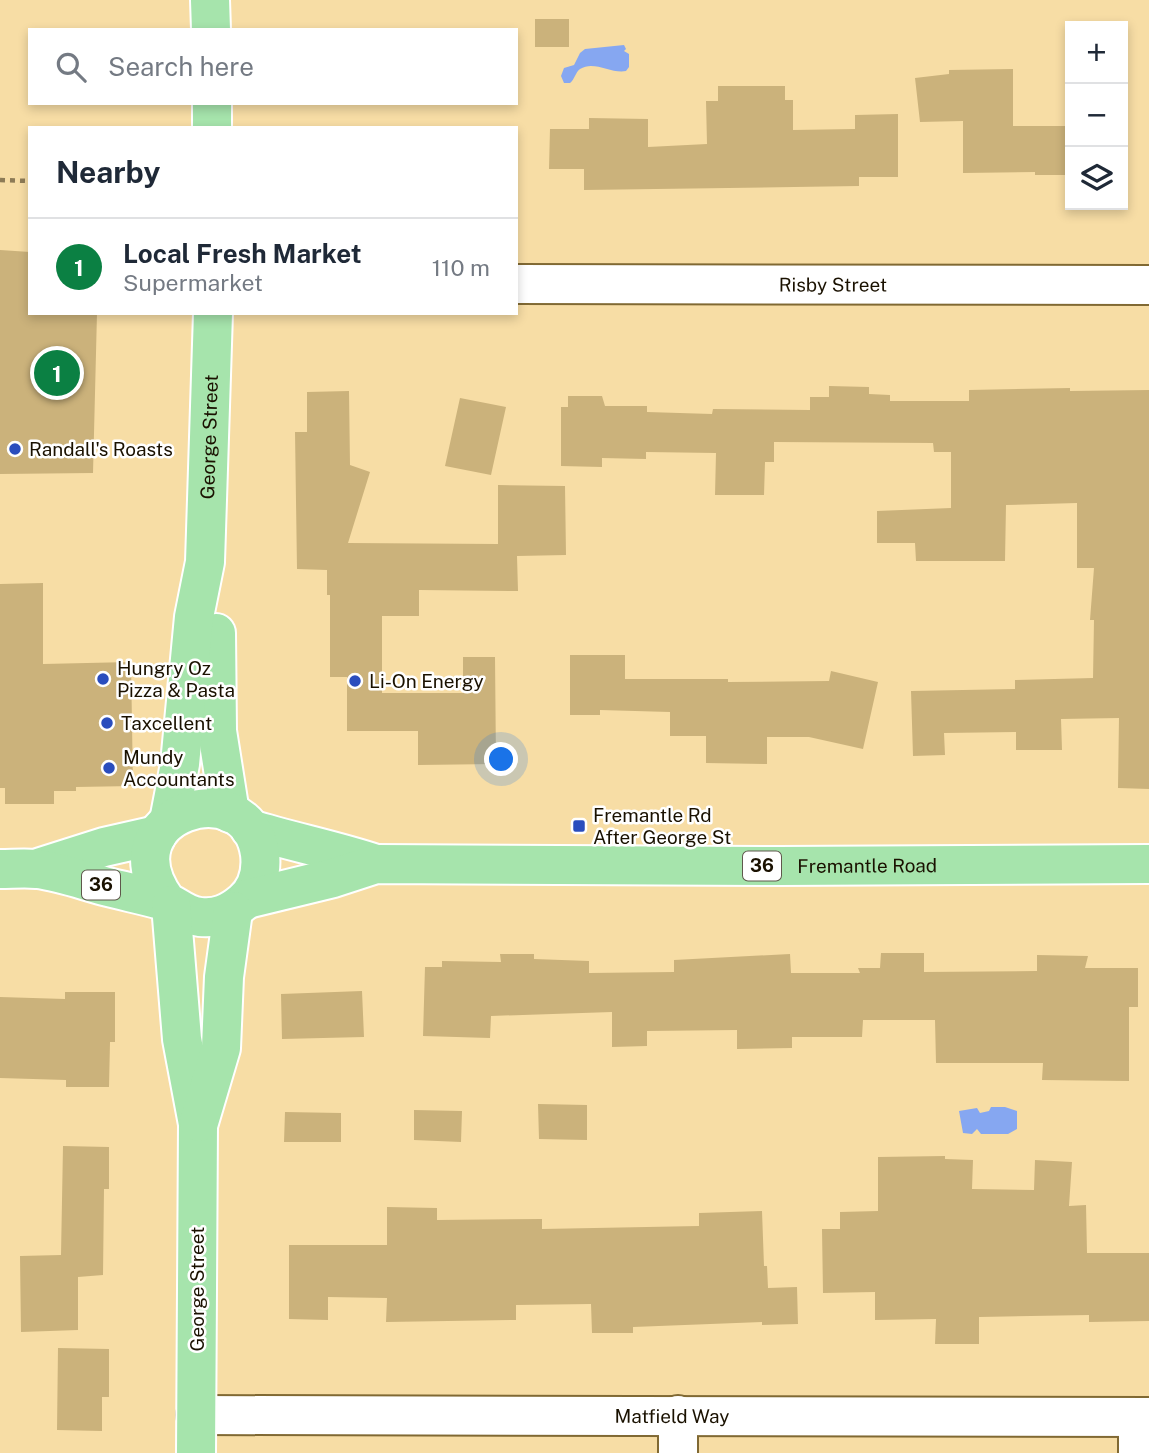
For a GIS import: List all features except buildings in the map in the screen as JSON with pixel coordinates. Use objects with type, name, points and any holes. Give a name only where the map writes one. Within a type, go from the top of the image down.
[{"type":"main road","points":[[210,0],[211,28]]},
{"type":"main road","points":[[212,105],[212,126]]},
{"type":"main road","name":"George Street","points":[[163,828],[180,764],[194,617],[205,562],[213,315]]},
{"type":"main road","name":"George Street","points":[[205,562],[216,617],[218,731],[240,821]]},
{"type":"main road","points":[[201,807],[219,808],[240,821],[259,846],[261,864],[257,883],[240,905],[215,917],[197,917],[180,912],[155,886],[150,869],[151,851],[163,828],[184,811],[201,807]]},
{"type":"main road","name":"Fremantle Road","points":[[240,821],[305,846],[332,849],[376,864]]},
{"type":"main road","name":"36","points":[[18,869],[104,847],[163,828]]},
{"type":"main road","name":"Fremantle Road","points":[[240,905],[376,864],[1149,864]]},
{"type":"main road","name":"36","points":[[18,869],[79,877],[102,886],[169,903]]},
{"type":"main road","name":"George Street","points":[[169,903],[182,1039],[198,1125],[196,1453]]},
{"type":"main road","name":"George Street","points":[[198,1125],[221,1048],[224,977],[240,905]]},
{"type":"street","name":"Risby Street","points":[[518,284],[1149,285]]},
{"type":"street","name":"Matfield Way","points":[[197,1415],[678,1415],[1142,1429]]},
{"type":"street","points":[[678,1415],[678,1453]]},
{"type":"path","points":[[0,180],[28,181]]},
{"type":"water","points":[[624,45],[624,51],[629,54],[629,67],[626,71],[597,66],[585,67],[578,71],[570,83],[564,83],[561,76],[564,68],[574,65],[585,49]]},
{"type":"water","points":[[991,1107],[1005,1107],[1017,1111],[1017,1129],[1008,1134],[981,1134],[977,1129],[972,1134],[963,1133],[959,1111],[977,1108],[980,1113],[989,1111]]},
{"type":"place","name":"Local Fresh Market","points":[[57,373]]},
{"type":"place","name":"Randall's Roasts","points":[[15,449]]},
{"type":"place","name":"Hungry Oz Pizza & Pasta","points":[[103,679]]},
{"type":"place","name":"Li-On Energy","points":[[355,681]]},
{"type":"place","name":"Taxcellent","points":[[107,723]]},
{"type":"place","name":"Mundy Accountants","points":[[109,768]]},
{"type":"place","name":"Fremantle Rd After George St","points":[[579,826]]}]
